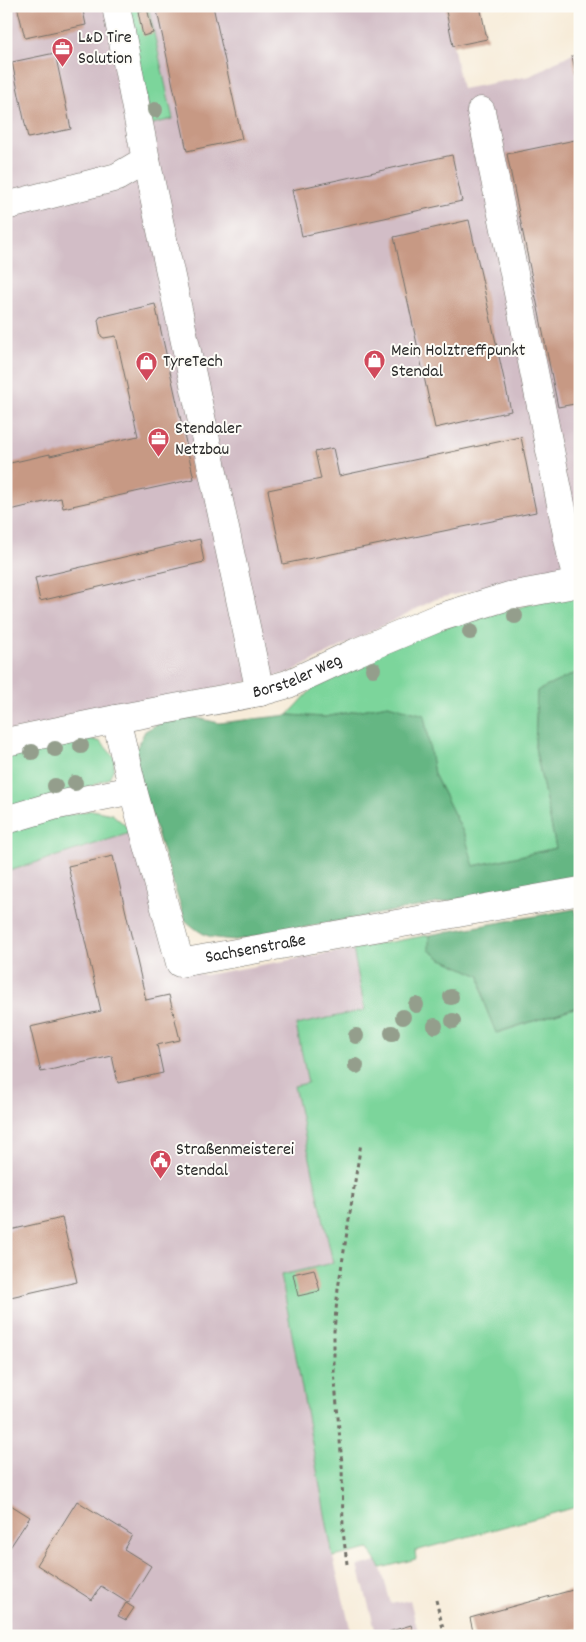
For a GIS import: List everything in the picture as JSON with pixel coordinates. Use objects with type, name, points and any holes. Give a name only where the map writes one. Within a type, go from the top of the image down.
[{"type":"street","points":[[116,6],[146,160],[260,692]]},
{"type":"street","points":[[481,111],[578,583]]},
{"type":"street","points":[[6,206],[117,176],[146,160]]},
{"type":"street","name":"Borsteler Weg","points":[[6,742],[260,692],[288,684],[357,652],[438,618],[509,596],[578,583]]},
{"type":"street","name":"Sachsenstraße","points":[[116,719],[132,790],[180,963],[580,892]]},
{"type":"street","points":[[6,820],[53,806],[132,790]]},
{"type":"path","points":[[347,1564],[343,1531],[342,1464],[334,1371],[334,1331],[338,1288],[361,1144]]},
{"type":"path","points":[[436,1600],[445,1636]]},
{"type":"shaded area","points":[[6,6],[105,6],[173,119],[148,6],[445,6],[462,89],[530,76],[580,49],[580,565],[436,599],[289,673],[6,732]]},
{"type":"shaded area","name":"Straßenmeisterei Stendal","points":[[133,832],[193,972],[205,975],[353,949],[365,1010],[296,1026],[308,1083],[294,1087],[333,1263],[281,1276],[333,1557],[352,1636],[6,1636],[6,872]]},
{"type":"shaded area","points":[[377,1561],[381,1568],[391,1604],[410,1600],[419,1636],[377,1636],[358,1566]]},
{"type":"green space","points":[[127,6],[148,6],[173,119],[152,124]]},
{"type":"green space","points":[[580,591],[580,671],[537,691],[535,747],[556,848],[473,866],[465,836],[434,774],[424,715],[388,705],[325,717],[288,715],[322,678],[426,632]]},
{"type":"green space","points":[[580,671],[580,877],[236,940],[220,939],[203,934],[185,920],[137,771],[135,751],[145,731],[167,719],[185,715],[219,723],[288,715],[325,717],[388,705],[424,715],[434,774],[465,836],[474,866],[556,848],[535,747],[537,691]]},
{"type":"green space","points":[[85,737],[101,742],[115,758],[113,770],[109,778],[85,789],[6,814],[6,751]]},
{"type":"green space","points":[[92,810],[112,814],[133,832],[6,872],[6,827]]},
{"type":"green space","points":[[575,909],[580,925],[580,1006],[496,1033],[485,1006],[480,976],[440,958],[429,950],[429,935]]},
{"type":"green space","points":[[429,935],[430,950],[440,958],[480,976],[485,1006],[497,1033],[580,1006],[580,1506],[415,1551],[416,1559],[381,1568],[369,1549],[333,1557],[281,1275],[333,1263],[294,1086],[308,1083],[296,1025],[365,1010],[353,949]]},
{"type":"building","points":[[17,6],[82,6],[86,25],[25,38]]},
{"type":"building","points":[[156,6],[213,6],[242,139],[187,151]]},
{"type":"building","points":[[445,6],[480,6],[487,39],[453,46]]},
{"type":"building","points":[[147,8],[153,33],[143,36],[138,11]]},
{"type":"building","points":[[55,53],[71,129],[28,138],[12,62]]},
{"type":"building","points":[[580,55],[580,88],[579,88],[572,56]]},
{"type":"building","points":[[580,139],[580,403],[558,407],[507,154]]},
{"type":"building","points":[[452,155],[462,201],[302,236],[292,190]]},
{"type":"building","points":[[469,220],[511,411],[435,428],[394,237]]},
{"type":"building","points":[[155,304],[194,479],[63,508],[61,498],[6,511],[6,464],[138,436],[116,336],[104,338],[101,336],[98,320],[100,317]]},
{"type":"building","points":[[521,437],[536,512],[283,564],[268,490],[321,479],[315,452],[333,448],[339,476]]},
{"type":"building","points":[[200,539],[204,562],[40,601],[35,578]]},
{"type":"building","points":[[113,856],[146,1000],[169,995],[180,1040],[157,1045],[163,1073],[118,1083],[112,1056],[41,1072],[30,1027],[101,1011],[68,866]]},
{"type":"building","points":[[62,1218],[77,1282],[6,1298],[6,1231]]},
{"type":"building","points":[[314,1269],[320,1291],[298,1296],[293,1274]]},
{"type":"building","points":[[77,1501],[132,1535],[124,1549],[151,1566],[128,1603],[101,1586],[92,1600],[37,1565]]},
{"type":"building","points":[[6,1502],[30,1517],[9,1549],[6,1547]]},
{"type":"building","points":[[580,1588],[580,1628],[552,1636],[474,1636],[470,1618]]},
{"type":"building","points":[[126,1603],[134,1608],[126,1620],[118,1616]]},
{"type":"building","points":[[411,1625],[415,1636],[390,1636],[388,1632]]},
{"type":"place","name":"L&D Tire Solution","points":[[62,67]]},
{"type":"place","name":"Mein Holztreffpunkt Stendal","points":[[375,380]]},
{"type":"place","name":"TyreTech","points":[[147,381]]},
{"type":"place","name":"Stendaler Netzbau","points":[[159,458]]},
{"type":"place","name":"Straßenmeisterei Stendal","points":[[160,1179]]}]
